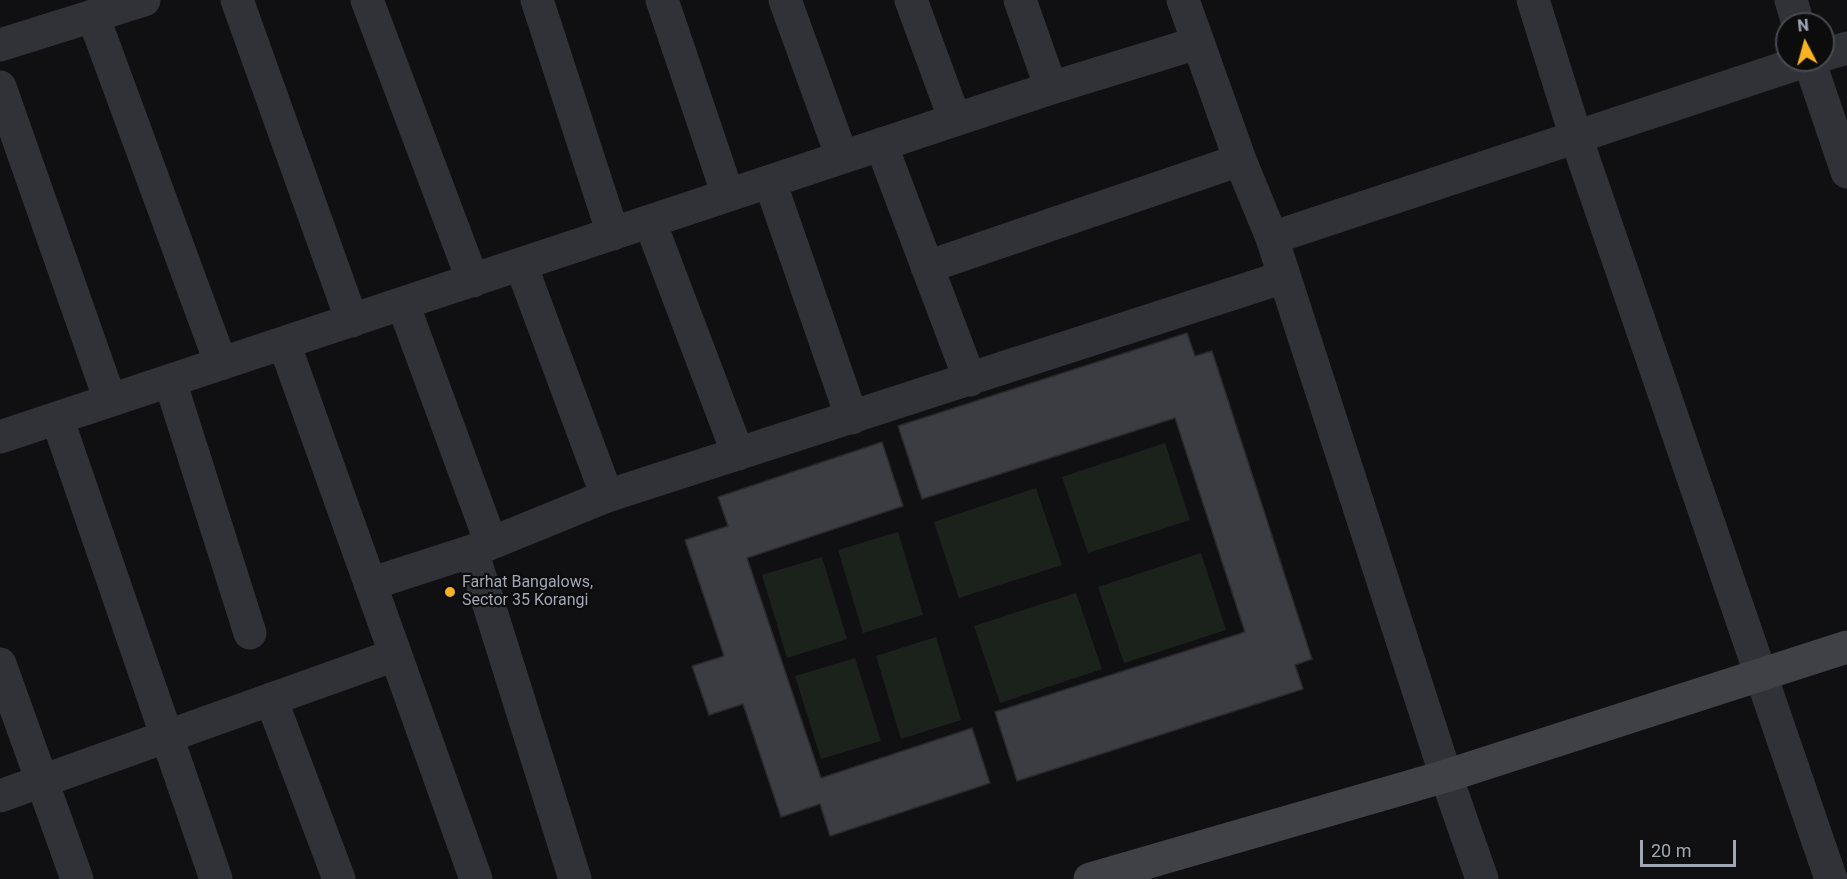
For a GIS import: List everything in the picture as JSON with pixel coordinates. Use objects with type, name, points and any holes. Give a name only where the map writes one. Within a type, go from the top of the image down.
[{"type":"street","points":[[0,45],[144,0]]},
{"type":"street","points":[[237,0],[352,321]]},
{"type":"street","points":[[367,0],[473,281]]},
{"type":"street","points":[[537,0],[613,234]]},
{"type":"street","points":[[662,0],[728,195]]},
{"type":"street","points":[[785,0],[842,158]]},
{"type":"street","points":[[912,0],[955,120]]},
{"type":"street","points":[[1020,0],[1051,88]]},
{"type":"street","points":[[1183,0],[1240,160],[1272,238],[1446,776],[1482,879]]},
{"type":"street","points":[[1533,0],[1576,137],[1831,879]]},
{"type":"street","points":[[93,16],[221,364]]},
{"type":"street","points":[[0,437],[1051,88],[1197,43]]},
{"type":"street","points":[[1272,238],[1775,71]]},
{"type":"street","points":[[1813,72],[1847,172]]},
{"type":"street","points":[[0,87],[110,400]]},
{"type":"street","points":[[881,144],[970,380]]},
{"type":"street","points":[[927,267],[1240,160]]},
{"type":"street","points":[[770,182],[852,418]]},
{"type":"street","points":[[650,222],[738,454]]},
{"type":"street","points":[[521,265],[607,496]]},
{"type":"street","points":[[370,584],[482,547],[607,496],[1284,277]]},
{"type":"street","points":[[403,304],[482,547],[575,879]]},
{"type":"street","points":[[284,343],[476,879]]},
{"type":"street","points":[[170,381],[250,633]]},
{"type":"street","points":[[57,418],[216,879]]},
{"type":"street","points":[[1100,878],[1446,776],[1847,647]]},
{"type":"street","points":[[0,796],[396,655]]},
{"type":"street","points":[[0,664],[77,879]]},
{"type":"street","points":[[271,699],[339,879]]},
{"type":"shaded area","points":[[1165,443],[1190,520],[1088,553],[1062,477]]},
{"type":"shaded area","points":[[1036,488],[1062,565],[959,598],[934,522]]},
{"type":"shaded area","points":[[898,532],[923,615],[863,633],[838,550]]},
{"type":"shaded area","points":[[1201,553],[1226,630],[1124,663],[1098,587]]},
{"type":"shaded area","points":[[822,557],[847,639],[787,658],[762,575]]},
{"type":"shaded area","points":[[1076,593],[1102,669],[1000,703],[974,626]]},
{"type":"shaded area","points":[[936,637],[961,720],[901,739],[876,656]]},
{"type":"shaded area","points":[[855,658],[881,741],[821,759],[795,676]]},
{"type":"building","points":[[1187,333],[1195,356],[1212,351],[1312,659],[1295,665],[1303,689],[1017,781],[995,712],[1245,632],[1175,418],[922,499],[898,426]]},
{"type":"building","points":[[882,442],[903,506],[747,558],[821,778],[972,728],[990,783],[830,836],[820,804],[781,817],[743,704],[709,715],[692,666],[724,656],[685,540],[728,526],[718,497]]},
{"type":"place","name":"Farhat Bangalows, Sector 35 Korangi","points":[[450,592]]}]
